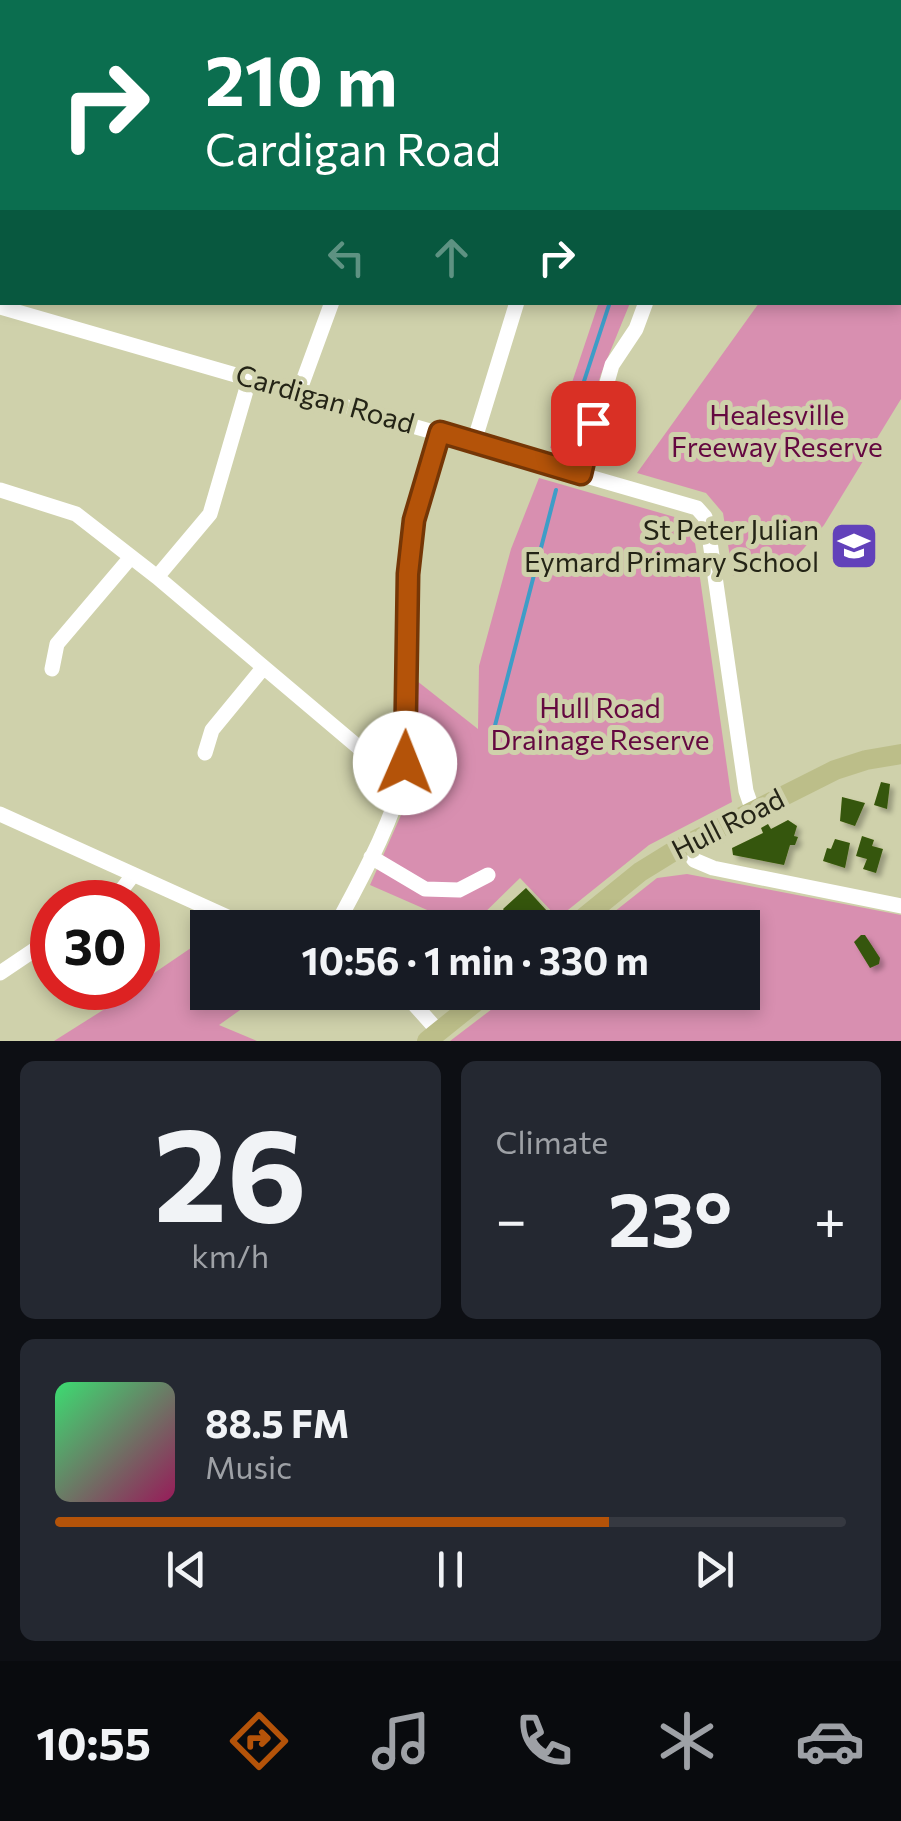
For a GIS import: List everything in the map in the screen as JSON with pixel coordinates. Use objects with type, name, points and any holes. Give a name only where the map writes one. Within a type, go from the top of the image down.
[{"type":"main road","name":"Hull Road","points":[[593,910],[640,872],[753,811],[835,770],[901,754]]},
{"type":"main road","points":[[433,1036],[466,1010]]},
{"type":"street","points":[[299,392],[331,305]]},
{"type":"street","points":[[474,442],[515,305]]},
{"type":"street","points":[[581,474],[612,365],[636,329],[645,305]]},
{"type":"street","name":"Cardigan Road","points":[[0,307],[697,508],[705,517],[746,790],[753,811]]},
{"type":"street","points":[[157,577],[210,514],[250,377]]},
{"type":"street","points":[[345,910],[371,858],[404,774],[408,574],[414,520],[440,432]]},
{"type":"street","points":[[0,490],[76,514],[386,768],[404,774]]},
{"type":"street","points":[[52,669],[57,644],[131,557]]},
{"type":"street","points":[[205,753],[212,730],[263,668]]},
{"type":"street","points":[[0,814],[211,910]]},
{"type":"street","points":[[684,846],[694,860],[714,868],[901,906]]},
{"type":"street","points":[[371,858],[425,888],[459,890],[488,875]]},
{"type":"street","points":[[128,880],[132,875]]},
{"type":"street","points":[[0,974],[30,953]]},
{"type":"street","points":[[418,1010],[433,1036]]},
{"type":"green space","points":[[598,305],[629,305],[601,374],[577,455],[550,448]]},
{"type":"green space","name":"Healesville Freeway Reserve","points":[[758,305],[901,305],[901,399],[824,525],[785,570],[733,576],[723,513],[706,493],[637,473]]},
{"type":"green space","name":"Hull Road Drainage Reserve","points":[[539,478],[692,522],[732,802],[649,845],[568,910],[550,910],[520,878],[487,910],[427,910],[370,885],[417,779],[412,677],[478,729],[479,666],[511,549]]},
{"type":"green space","points":[[687,874],[901,915],[901,1041],[450,1041],[491,1010],[760,1010],[760,910],[617,910],[657,878]]},
{"type":"green space","points":[[190,949],[190,1010],[240,1010],[219,1025],[257,1041],[54,1041],[103,1010],[160,1010],[160,969]]},
{"type":"building","points":[[881,782],[890,784],[887,809],[874,805]]},
{"type":"building","points":[[842,797],[865,803],[855,826],[840,821]]},
{"type":"building","points":[[788,820],[797,826],[794,836],[798,837],[795,845],[790,845],[784,865],[733,855],[732,848],[763,833],[761,828],[768,824],[771,829]]},
{"type":"building","points":[[862,836],[874,840],[872,846],[883,849],[876,873],[863,869],[867,859],[856,856]]},
{"type":"building","points":[[835,839],[850,843],[845,868],[823,861]]},
{"type":"building","points":[[526,888],[546,910],[504,910]]},
{"type":"building","points":[[865,935],[880,958],[879,964],[870,968],[854,942]]},
{"type":"waterway","points":[[566,450],[567,433],[609,305]]},
{"type":"waterway","points":[[491,741],[556,490]]},
{"type":"place","name":"St Peter Julian Eymard Primary School","points":[[854,546]]},
{"type":"route","points":[[405,763],[408,574],[414,520],[440,432],[581,474],[593,423]]}]
